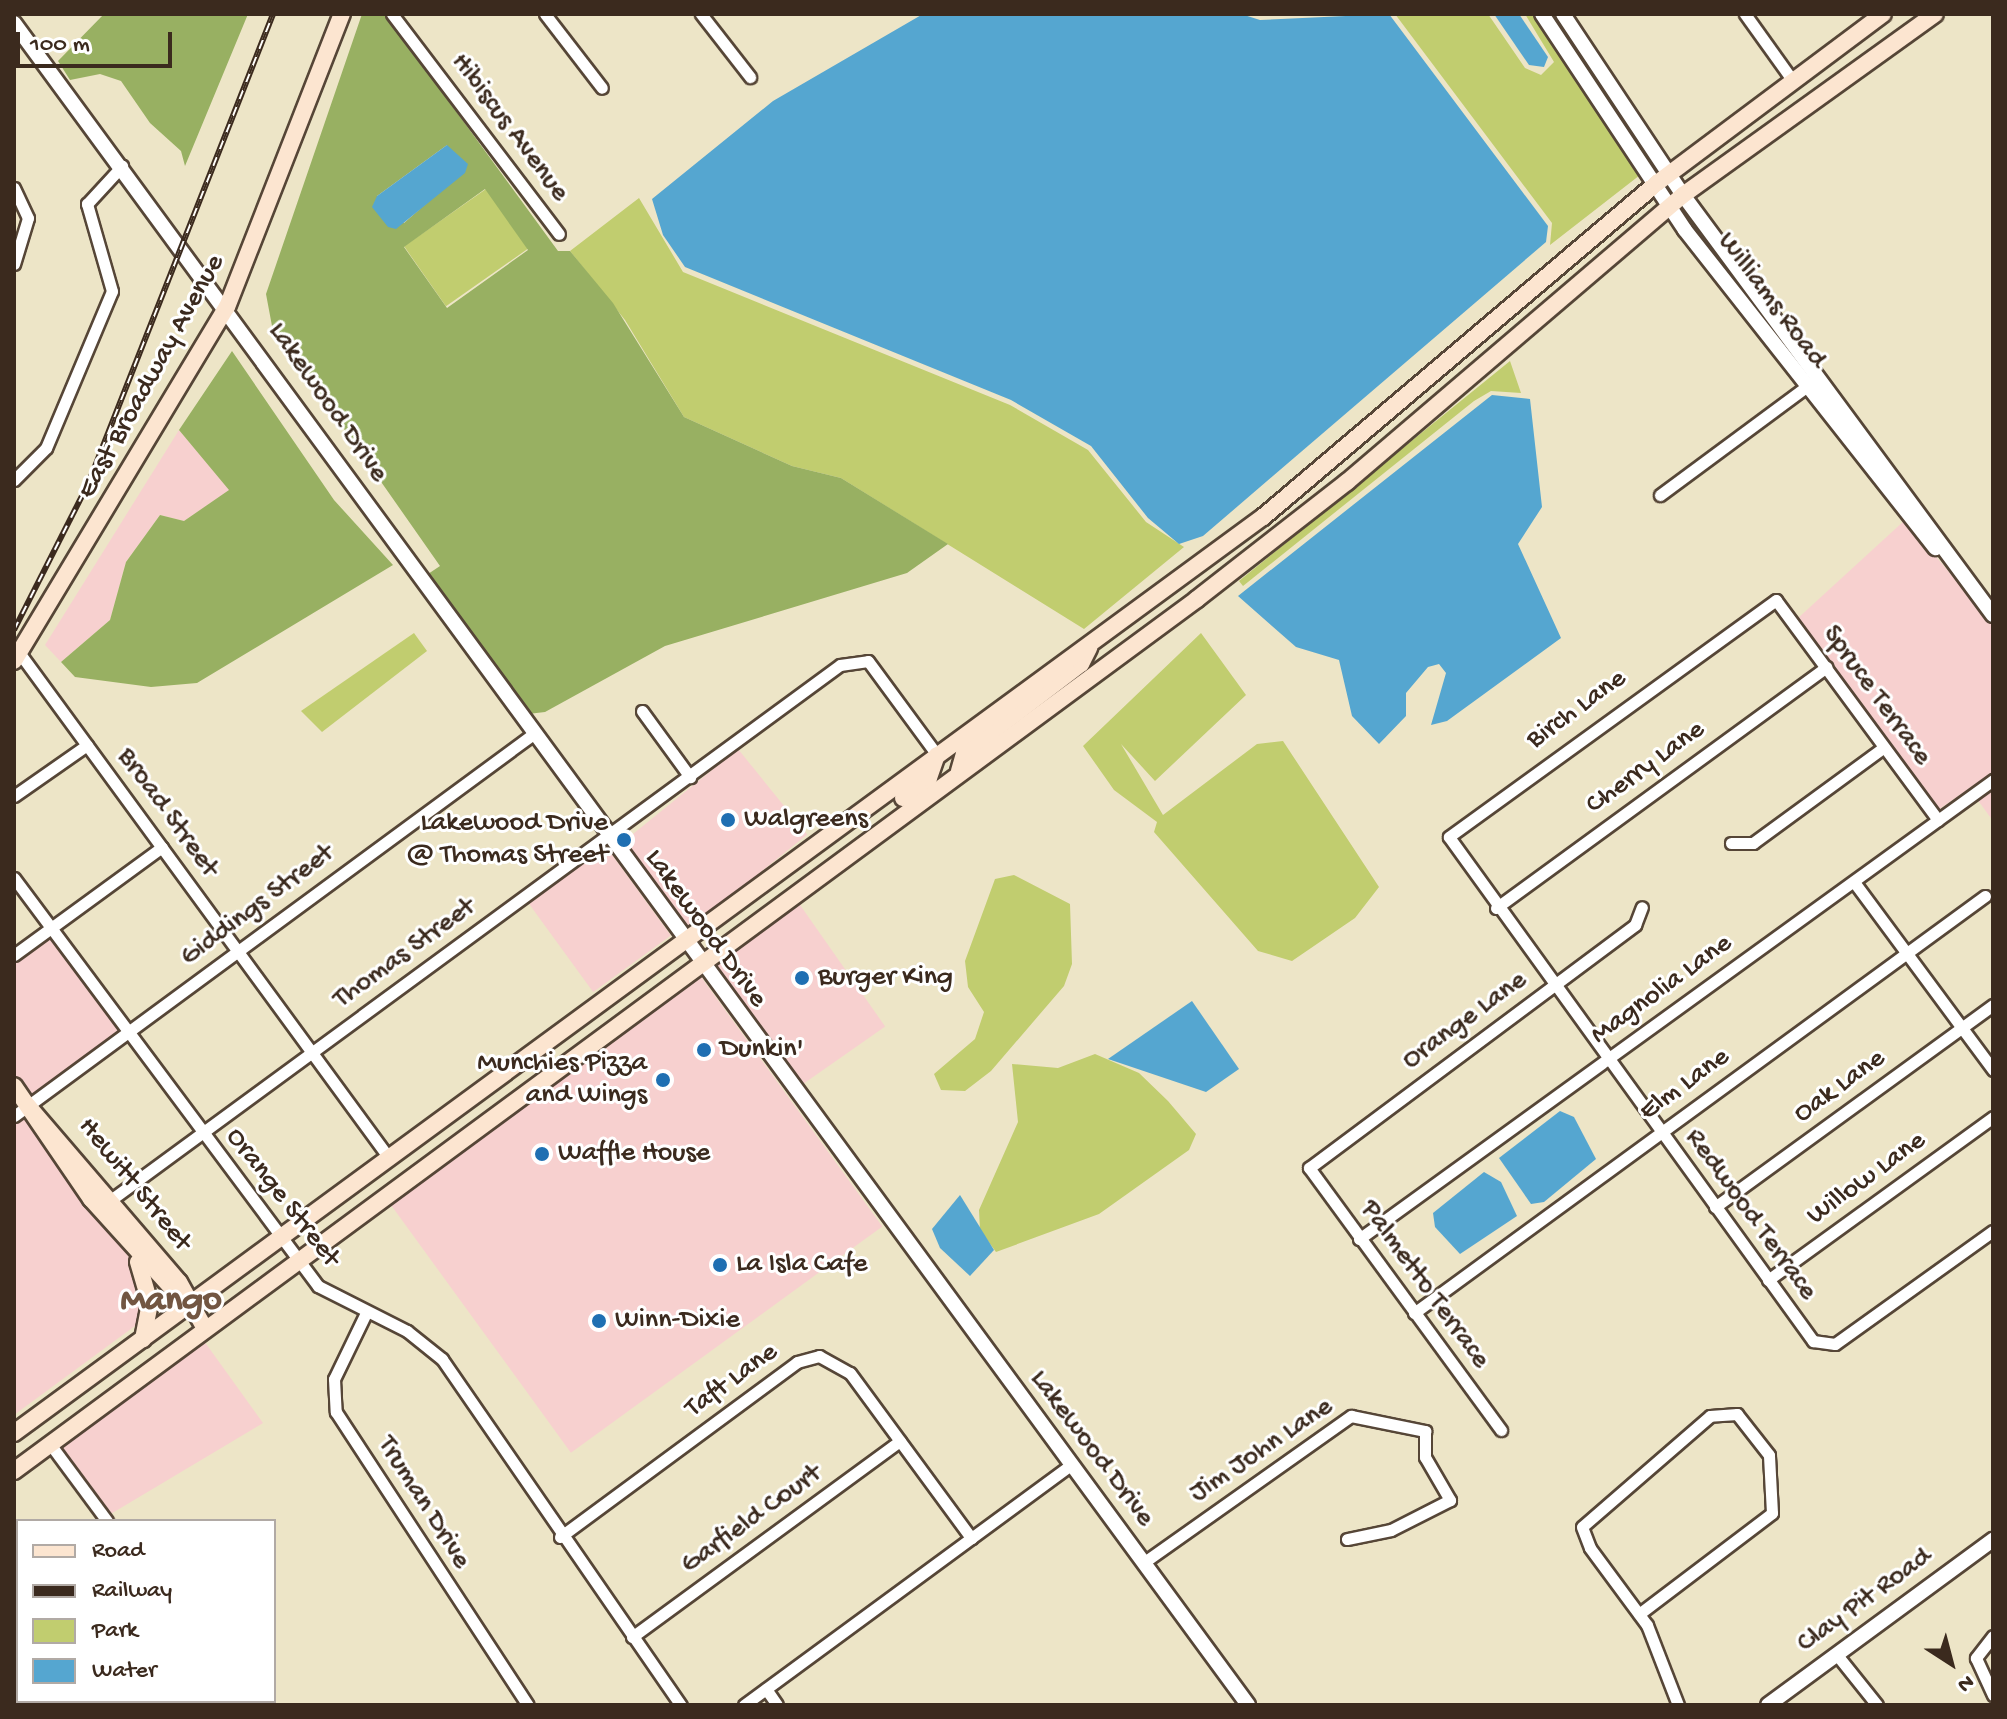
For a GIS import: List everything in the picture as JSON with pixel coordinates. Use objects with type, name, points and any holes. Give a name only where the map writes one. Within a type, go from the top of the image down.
[{"type":"main road","name":"East Broadway Avenue","points":[[16,656],[227,307],[342,14]]},
{"type":"main road","points":[[14,1433],[1331,464],[1657,183],[1883,14]]},
{"type":"main road","points":[[14,1471],[1347,482],[1669,206],[1935,14]]},
{"type":"main road","points":[[959,771],[964,753],[1081,664],[1091,643]]},
{"type":"main road","points":[[851,849],[876,818],[929,778],[937,755]]},
{"type":"main road","name":"Hewitt Street","points":[[14,1086],[21,1111],[128,1243],[189,1306],[205,1329]]},
{"type":"main road","name":"Hewitt Street","points":[[21,1111],[112,1199],[179,1282],[189,1306]]},
{"type":"main road","points":[[128,1243],[146,1279],[143,1339]]},
{"type":"main road","points":[[14,1446],[29,1423]]},
{"type":"street","name":"Hibiscus Avenue","points":[[392,14],[559,234]]},
{"type":"street","points":[[545,14],[602,88]]},
{"type":"street","points":[[701,14],[750,77]]},
{"type":"street","name":"Williams Road","points":[[1542,14],[1657,183],[1669,206],[1805,388],[1984,602]]},
{"type":"street","name":"Williams Road","points":[[1563,14],[1671,172],[1683,195],[1821,376],[1993,615]]},
{"type":"street","points":[[1745,14],[1793,81]]},
{"type":"street","name":"Lakewood Drive","points":[[14,23],[227,307],[698,963],[1248,1705]]},
{"type":"street","points":[[14,480],[46,448],[112,291],[87,204],[122,166]]},
{"type":"street","points":[[14,188],[28,218],[14,264]]},
{"type":"street","points":[[1660,495],[1821,376]]},
{"type":"street","name":"Spruce Terrace","points":[[1776,600],[1938,820]]},
{"type":"street","name":"Birch Lane","points":[[1473,877],[1450,847],[1455,828],[1776,600]]},
{"type":"street","name":"Broad Street","points":[[16,656],[87,745],[389,1158]]},
{"type":"street","name":"Thomas Street","points":[[112,1199],[840,665],[860,658],[877,669],[937,755]]},
{"type":"street","name":"Cherry Lane","points":[[1496,908],[1826,667]]},
{"type":"street","points":[[642,711],[690,777]]},
{"type":"street","name":"Giddings Street","points":[[21,1111],[532,735]]},
{"type":"street","points":[[14,796],[87,745]]},
{"type":"street","points":[[1731,843],[1753,843],[1884,747]]},
{"type":"street","name":"Magnolia Lane","points":[[1359,1239],[1993,780]]},
{"type":"street","points":[[14,955],[162,847]]},
{"type":"street","name":"Redwood Terrace","points":[[1473,877],[1768,1280],[1823,1346],[1993,1231]]},
{"type":"street","name":"Orange Street","points":[[14,878],[202,1135],[318,1286],[365,1315],[407,1331],[442,1359],[505,1444],[560,1537],[681,1705]]},
{"type":"street","points":[[1854,882],[1993,1070]]},
{"type":"street","name":"Elm Lane","points":[[1414,1313],[1985,896]]},
{"type":"street","name":"Orange Lane","points":[[1309,1168],[1635,925],[1642,907]]},
{"type":"street","name":"Oak Lane","points":[[1715,1207],[1993,1005]]},
{"type":"street","name":"Willow Lane","points":[[1768,1280],[1993,1117]]},
{"type":"street","name":"Palmetto Terrace","points":[[1309,1168],[1501,1430]]},
{"type":"street","name":"Truman Drive","points":[[365,1315],[334,1379],[336,1412],[528,1705]]},
{"type":"street","name":"Taft Lane","points":[[560,1537],[797,1362],[819,1356],[843,1368],[971,1538]]},
{"type":"street","points":[[1639,1614],[1772,1513],[1769,1455],[1737,1414],[1710,1416],[1582,1527],[1639,1614],[1678,1705]]},
{"type":"street","name":"Jim John Lane","points":[[1143,1563],[1351,1416],[1425,1431],[1425,1457],[1450,1500],[1391,1530],[1347,1539]]},
{"type":"street","name":"Garfield Court","points":[[632,1637],[900,1441]]},
{"type":"street","points":[[50,1444],[106,1519]]},
{"type":"street","points":[[744,1705],[1071,1465]]},
{"type":"street","name":"Clay Pit Road","points":[[1772,1704],[1993,1540]]},
{"type":"street","points":[[1993,1636],[1976,1658],[1993,1695]]},
{"type":"street","points":[[1837,1655],[1877,1705]]},
{"type":"street","points":[[766,1689],[777,1705]]},
{"type":"shaded area","points":[[179,430],[230,490],[184,521],[160,515],[126,562],[110,620],[61,662],[45,645]]},
{"type":"shaded area","points":[[1905,520],[1993,624],[1993,772],[1938,810],[1797,619]]},
{"type":"shaded area","points":[[738,749],[807,834],[688,931],[619,845]]},
{"type":"shaded area","points":[[1993,787],[1993,821],[1977,799]]},
{"type":"shaded area","points":[[605,845],[671,936],[593,992],[527,901]]},
{"type":"shaded area","points":[[798,902],[885,1027],[793,1091],[706,966]]},
{"type":"shaded area","points":[[49,938],[121,1033],[29,1098],[14,1077],[14,962]]},
{"type":"shaded area","points":[[699,974],[882,1226],[571,1453],[388,1200]]},
{"type":"shaded area","points":[[26,1115],[123,1246],[141,1280],[143,1320],[14,1415],[14,1123]]},
{"type":"shaded area","points":[[204,1341],[263,1423],[109,1515],[60,1447]]},
{"type":"shaded area","points":[[14,1584],[16,1703],[102,1705],[14,1705]]},
{"type":"green space","points":[[104,14],[248,14],[185,166],[181,151],[150,123],[121,81],[100,74],[70,80],[58,61]]},
{"type":"green space","points":[[362,14],[385,14],[558,251],[570,251],[613,303],[684,417],[792,466],[841,478],[948,544],[907,573],[665,646],[545,712],[528,714],[425,576],[440,566],[272,326],[266,294]],"holes":[[[447,145],[428,202],[404,223],[377,196]],[[485,189],[528,250],[447,308],[404,247]]]},
{"type":"green space","points":[[1395,14],[1488,14],[1525,68],[1541,75],[1554,62],[1525,14],[1532,14],[1640,175],[1550,245],[1552,223]]},
{"type":"green space","points":[[486,189],[528,249],[446,306],[404,246]]},
{"type":"green space","points":[[639,198],[683,272],[1010,405],[1088,450],[1146,522],[1184,547],[1084,629],[841,478],[792,466],[684,417],[625,320],[570,251]]},
{"type":"green space","points":[[232,351],[334,500],[393,565],[197,683],[151,687],[75,677],[61,662],[110,620],[126,562],[160,515],[184,521],[229,490],[179,430]]},
{"type":"green space","points":[[1510,361],[1521,393],[1491,391],[1474,401],[1243,586],[1239,581]]},
{"type":"green space","points":[[414,633],[427,651],[322,732],[301,711]]},
{"type":"green space","points":[[1201,633],[1246,695],[1155,781],[1121,744],[1163,815],[1257,744],[1283,741],[1379,887],[1355,918],[1292,961],[1258,951],[1154,832],[1157,822],[1114,790],[1083,746]]},
{"type":"green space","points":[[1014,875],[1070,904],[1072,964],[1064,986],[991,1071],[965,1091],[941,1090],[934,1074],[975,1039],[984,1012],[968,987],[965,961],[995,879]]},
{"type":"green space","points":[[1095,1054],[1139,1073],[1168,1101],[1196,1134],[1189,1150],[1099,1214],[996,1252],[980,1230],[979,1210],[1018,1122],[1012,1064],[1058,1068]]},
{"type":"water","points":[[923,14],[1241,14],[1260,20],[1389,14],[1548,226],[1546,242],[1203,536],[1179,544],[1148,518],[1091,446],[1011,400],[685,267],[663,235],[652,199],[773,101]]},
{"type":"water","points":[[1494,14],[1519,14],[1548,57],[1544,67],[1529,65]]},
{"type":"water","points":[[447,145],[468,164],[465,173],[396,229],[388,227],[372,207],[377,196]]},
{"type":"water","points":[[1492,395],[1530,399],[1542,507],[1518,544],[1561,638],[1447,721],[1431,725],[1446,673],[1439,664],[1428,667],[1406,693],[1406,716],[1379,744],[1352,716],[1339,660],[1296,647],[1238,596]]},
{"type":"water","points":[[1192,1001],[1239,1069],[1206,1092],[1108,1059]]},
{"type":"water","points":[[1560,1111],[1574,1117],[1596,1159],[1544,1202],[1531,1204],[1499,1158]]},
{"type":"water","points":[[1484,1172],[1501,1182],[1517,1216],[1460,1254],[1435,1227],[1433,1213]]},
{"type":"water","points":[[960,1195],[994,1250],[970,1276],[940,1248],[932,1229]]},
{"type":"railway","points":[[14,630],[88,484],[273,14]]},
{"type":"place","name":"Walgreens","points":[[728,820]]},
{"type":"place","name":"Lakewood Drive @ Thomas Street","points":[[624,840]]},
{"type":"place","name":"Burger King","points":[[802,978]]},
{"type":"place","name":"Dunkin'","points":[[704,1050]]},
{"type":"place","name":"Munchies Pizza and Wings","points":[[663,1080]]},
{"type":"place","name":"Waffle House","points":[[542,1154]]},
{"type":"place","name":"La Isla Cafe","points":[[720,1265]]},
{"type":"place","name":"Winn-Dixie","points":[[599,1321]]},
{"type":"district","name":"Mango","points":[[171,1302]]}]
